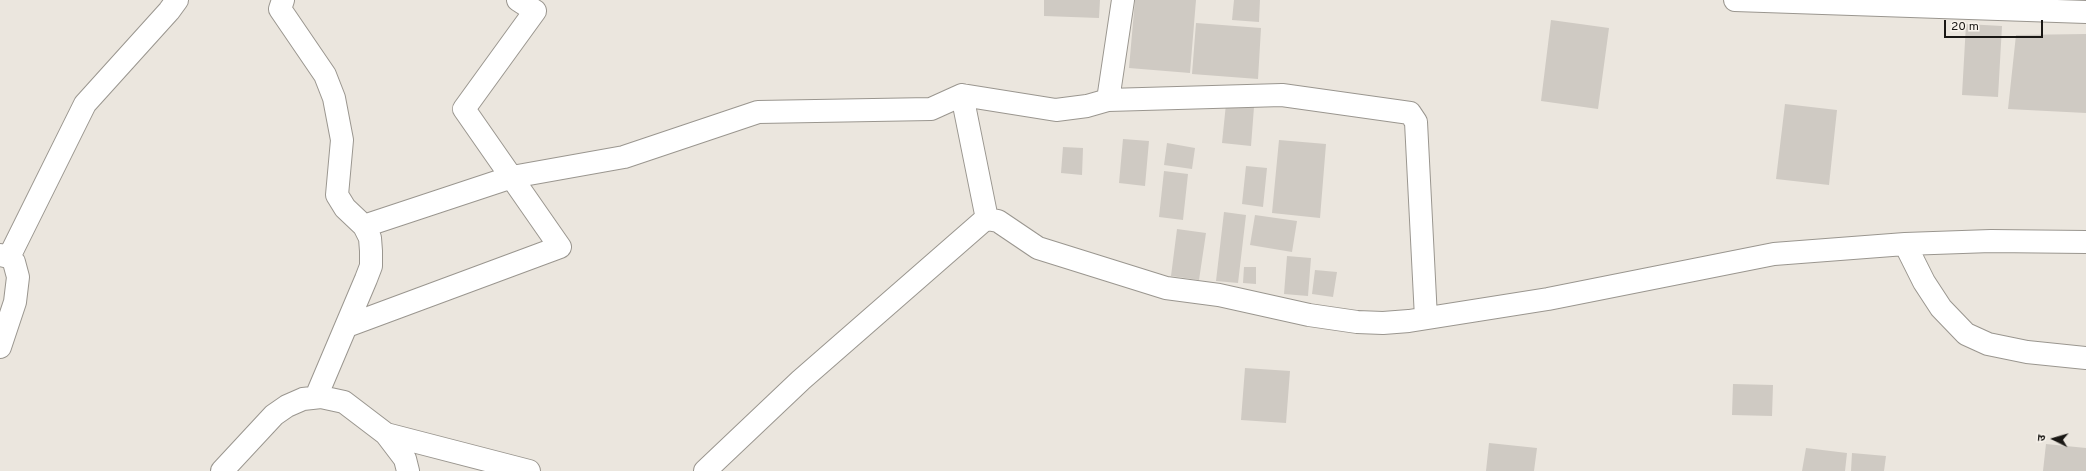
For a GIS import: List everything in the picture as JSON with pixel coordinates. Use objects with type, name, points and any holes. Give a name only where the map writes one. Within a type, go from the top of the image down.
[{"type":"street","points":[[0,348],[15,302],[18,276],[14,262],[4,256],[85,104],[169,11],[177,0]]},
{"type":"street","points":[[283,0],[280,9],[325,75],[334,98],[342,140],[337,195],[345,208],[364,226],[370,238],[371,266],[316,397]]},
{"type":"street","points":[[347,326],[560,247],[464,109],[535,11],[518,0]]},
{"type":"street","points":[[1108,100],[1123,0]]},
{"type":"street","points":[[1735,0],[2086,12]]},
{"type":"street","points":[[364,226],[512,177],[624,157],[758,112],[931,109],[962,95],[1056,110],[1088,106],[1108,100],[1282,95],[1410,113],[1416,122],[1426,318]]},
{"type":"street","points":[[962,95],[987,220]]},
{"type":"street","points":[[705,471],[801,380],[982,222],[987,220],[998,221],[1038,248],[1166,288],[1219,295],[1309,315],[1357,322],[1383,323],[1426,318],[1548,299],[1766,255],[1905,244],[1991,241],[2086,242]]},
{"type":"street","points":[[1905,244],[1924,282],[1941,308],[1966,334],[1988,344],[2027,352],[2086,358]]},
{"type":"street","points":[[222,471],[274,415],[298,402],[316,397],[344,402],[386,434],[405,459],[408,471]]},
{"type":"street","points":[[386,434],[529,471]]},
{"type":"building","points":[[1044,0],[1100,0],[1099,18],[1044,16]]},
{"type":"building","points":[[1135,0],[1196,0],[1190,73],[1129,68]]},
{"type":"building","points":[[1234,0],[1260,0],[1259,22],[1232,20]]},
{"type":"building","points":[[1551,20],[1609,28],[1598,109],[1541,101]]},
{"type":"building","points":[[1196,23],[1261,28],[1258,79],[1192,74]]},
{"type":"building","points":[[1966,24],[2002,26],[1998,97],[1962,95]]},
{"type":"building","points":[[2086,34],[2086,113],[2008,109],[2016,35]]},
{"type":"building","points":[[1226,104],[1254,107],[1251,146],[1222,143]]},
{"type":"building","points":[[1785,104],[1837,110],[1829,185],[1776,179]]},
{"type":"building","points":[[1123,139],[1149,141],[1145,186],[1119,183]]},
{"type":"building","points":[[1279,140],[1326,144],[1320,218],[1272,213]]},
{"type":"building","points":[[1167,143],[1195,148],[1192,169],[1164,165]]},
{"type":"building","points":[[1063,147],[1083,148],[1082,175],[1061,173]]},
{"type":"building","points":[[1246,166],[1267,168],[1263,207],[1242,204]]},
{"type":"building","points":[[1164,171],[1188,174],[1183,220],[1159,217]]},
{"type":"building","points":[[1224,212],[1246,215],[1238,283],[1216,281]]},
{"type":"building","points":[[1255,215],[1297,221],[1292,252],[1250,245]]},
{"type":"building","points":[[1177,229],[1206,233],[1199,280],[1171,276]]},
{"type":"building","points":[[1287,256],[1311,258],[1308,296],[1284,294]]},
{"type":"building","points":[[1244,267],[1256,267],[1256,284],[1243,283]]},
{"type":"building","points":[[1315,270],[1337,272],[1333,297],[1312,294]]},
{"type":"building","points":[[1245,368],[1290,371],[1286,423],[1241,420]]},
{"type":"building","points":[[1733,384],[1773,385],[1772,416],[1732,415]]},
{"type":"building","points":[[1489,443],[1537,448],[1534,471],[1486,471]]},
{"type":"building","points":[[2046,444],[2086,448],[2086,471],[2043,471]]},
{"type":"building","points":[[1806,448],[1847,453],[1845,471],[1802,471]]},
{"type":"building","points":[[1852,453],[1886,456],[1884,471],[1851,471]]}]
